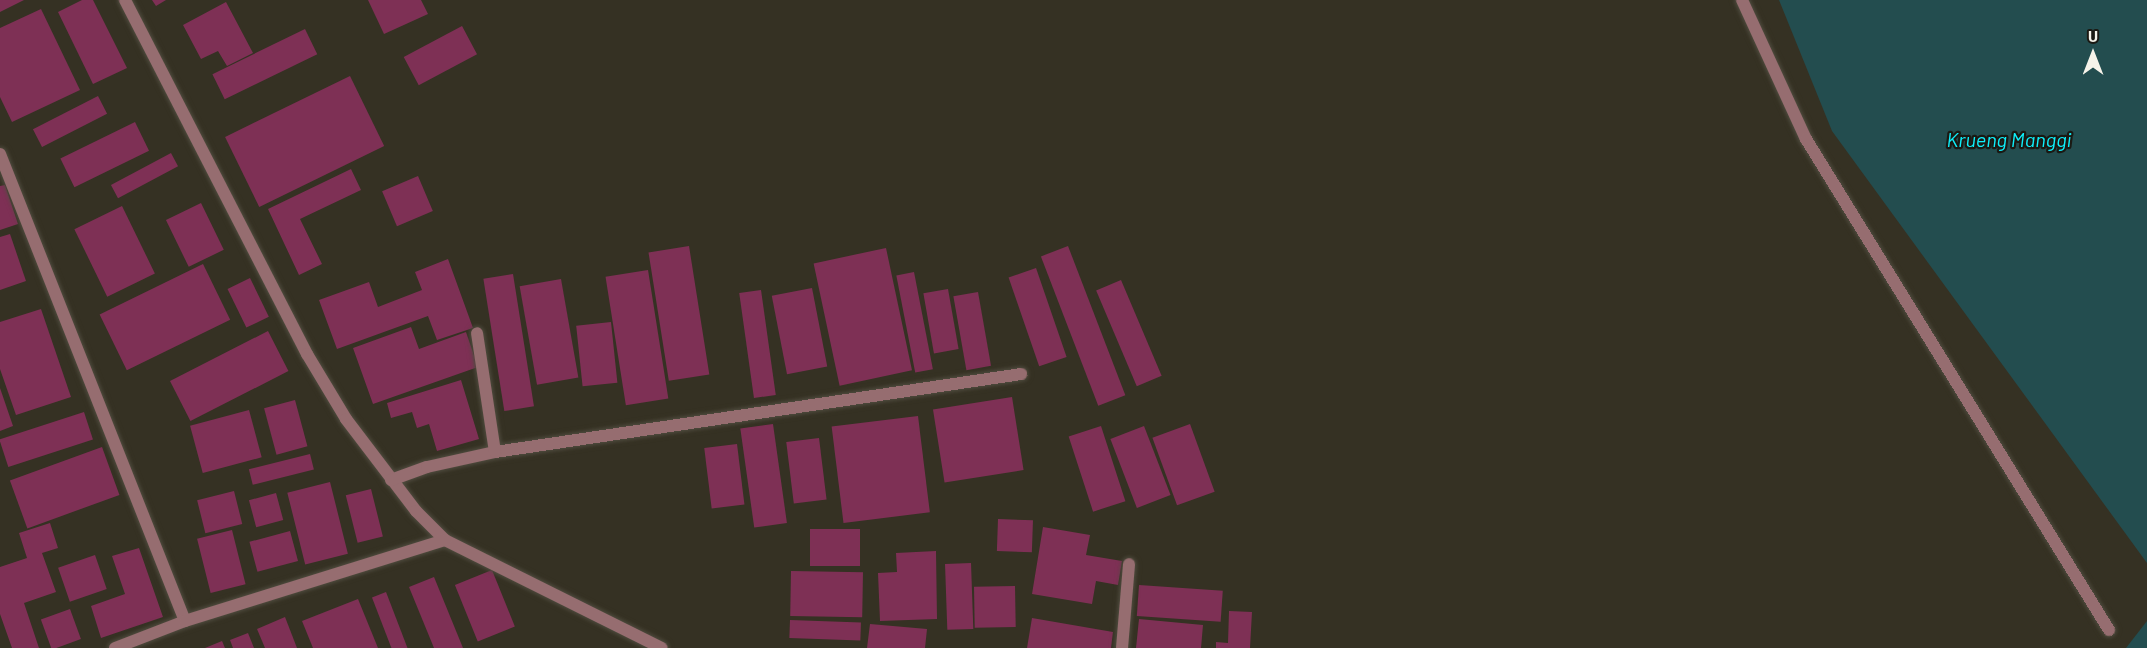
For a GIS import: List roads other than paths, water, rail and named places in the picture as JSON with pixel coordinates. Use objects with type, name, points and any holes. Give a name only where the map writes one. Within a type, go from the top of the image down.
[{"type":"street","points":[[125,0],[307,354],[345,419],[391,480],[445,540],[662,648]]},
{"type":"street","points":[[1742,0],[1806,139],[2109,630]]},
{"type":"street","points":[[0,154],[185,621]]},
{"type":"street","points":[[477,333],[495,452]]},
{"type":"street","points":[[391,480],[427,466],[495,452],[1021,374]]},
{"type":"street","points":[[115,648],[185,621],[445,540]]},
{"type":"street","points":[[1122,648],[1129,564]]},
{"type":"water","name":"Krueng Manggi","points":[[1779,0],[2147,0],[2147,563],[1832,131]]},
{"type":"water","points":[[2147,621],[2147,648],[2126,648]]}]
